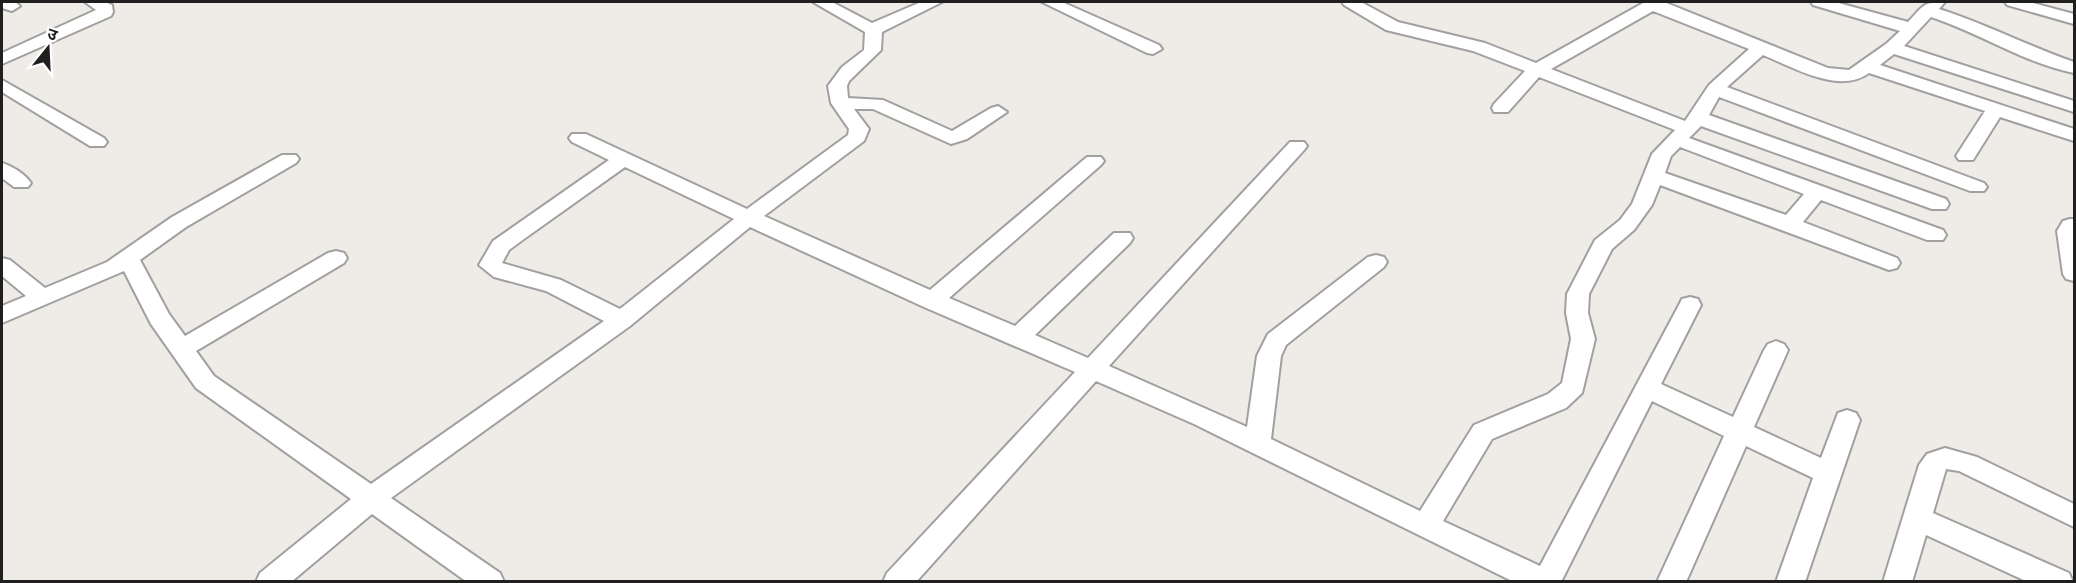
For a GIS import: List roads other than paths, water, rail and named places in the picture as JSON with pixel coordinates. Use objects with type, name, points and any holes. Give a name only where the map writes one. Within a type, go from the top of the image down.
[{"type":"street","points":[[2,59],[105,12],[106,8],[93,2]]},
{"type":"street","points":[[820,2],[873,30]]},
{"type":"street","points":[[873,30],[934,2]]},
{"type":"street","points":[[1050,2],[1154,49]]},
{"type":"street","points":[[1350,2],[1403,30],[1455,40],[1688,129],[1816,191],[1935,235]]},
{"type":"street","points":[[1819,2],[1909,28]]},
{"type":"street","points":[[2013,2],[2074,19]]},
{"type":"street","points":[[1501,108],[1536,70],[1653,3],[1825,73],[1841,77],[1853,76],[1892,48],[1931,6],[2022,50],[2074,68]]},
{"type":"street","points":[[873,30],[874,47],[868,56],[841,76],[836,88],[840,103],[859,129],[872,130],[895,113]]},
{"type":"street","points":[[1425,525],[1484,432],[1557,401],[1573,387],[1583,339],[1577,313],[1578,294],[1603,245],[1635,215],[1655,176],[1662,154],[1688,129],[1716,89],[1761,47]]},
{"type":"street","points":[[1892,48],[2074,107]]},
{"type":"street","points":[[1867,66],[2074,135]]},
{"type":"street","points":[[2,84],[97,142]]},
{"type":"street","points":[[1716,89],[1977,187]]},
{"type":"street","points":[[840,103],[868,102],[951,138],[998,112]]},
{"type":"street","points":[[1966,156],[1996,108]]},
{"type":"street","points":[[270,582],[370,499],[622,320],[749,217],[849,144],[857,137],[859,129]]},
{"type":"street","points":[[1688,129],[1940,204]]},
{"type":"street","points":[[579,138],[622,160],[932,301],[1258,444],[1502,563],[1546,582],[1690,305]]},
{"type":"street","points":[[897,582],[1297,146]]},
{"type":"street","points":[[2,315],[99,276],[129,259],[178,222],[289,159]]},
{"type":"street","points":[[622,160],[516,234],[501,246],[490,265],[502,272],[553,285],[622,320]]},
{"type":"street","points":[[932,301],[1094,161]]},
{"type":"street","points":[[2,170],[21,183]]},
{"type":"street","points":[[1655,176],[1790,224],[1889,264]]},
{"type":"street","points":[[1790,224],[1816,191]]},
{"type":"street","points":[[2074,226],[2070,226],[2068,231],[2074,274]]},
{"type":"street","points":[[1017,338],[1122,238]]},
{"type":"street","points":[[181,349],[336,258]]},
{"type":"street","points":[[129,259],[159,318],[205,382],[490,582]]},
{"type":"street","points":[[1258,444],[1269,356],[1276,340],[1376,262]]},
{"type":"street","points":[[2,265],[44,298]]},
{"type":"street","points":[[1671,582],[1776,350]]},
{"type":"street","points":[[1647,388],[1828,473]]},
{"type":"street","points":[[1790,582],[1847,420]]},
{"type":"street","points":[[1897,582],[1918,519],[1932,465],[1939,459],[1950,457],[2074,516]]},
{"type":"street","points":[[1918,519],[2059,582]]}]
